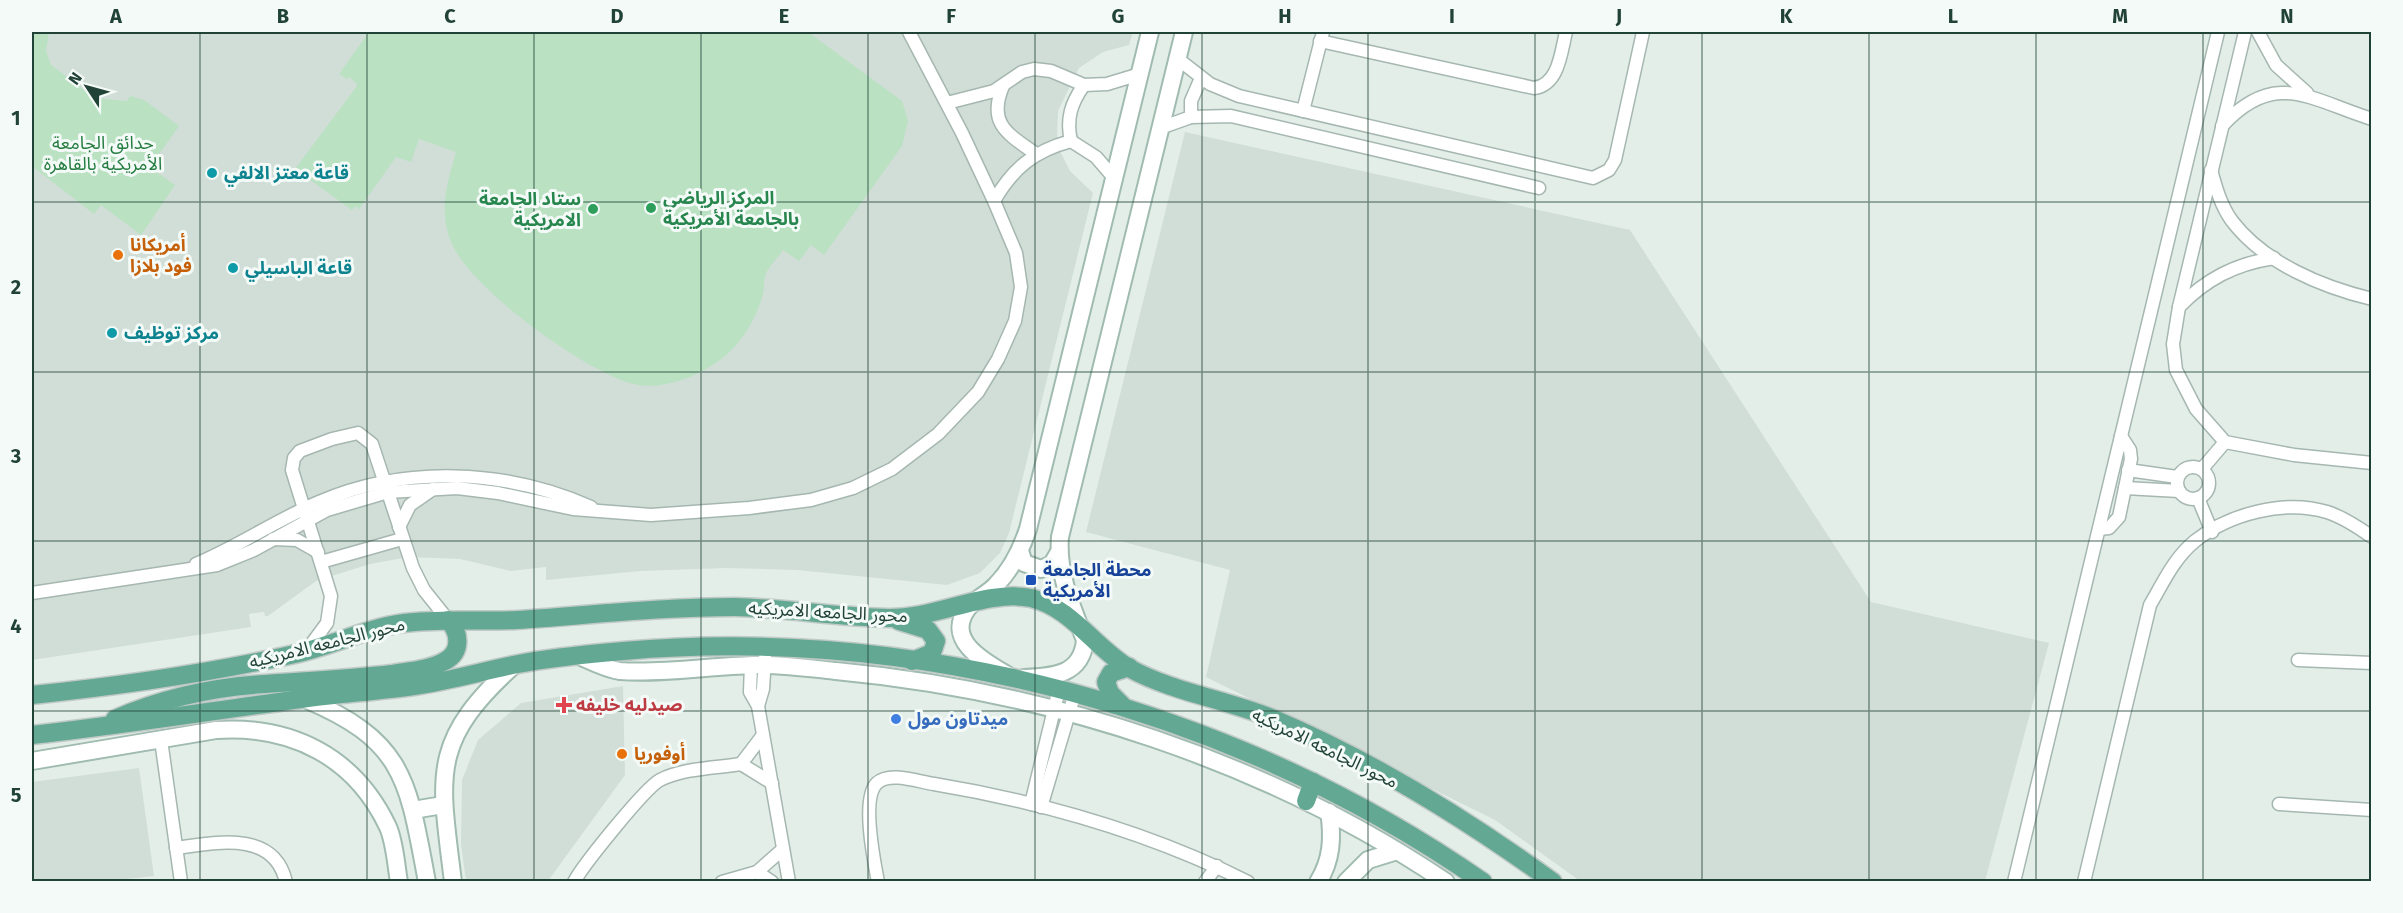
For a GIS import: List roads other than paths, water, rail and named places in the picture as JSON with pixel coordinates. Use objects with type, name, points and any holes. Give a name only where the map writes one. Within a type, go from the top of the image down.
[{"type":"main road","points":[[1059,552],[1066,591],[1085,640],[1084,648],[1071,670],[1055,676],[1014,678],[975,655],[964,642],[962,633],[964,616],[974,602],[996,585],[1020,551],[1028,529],[1150,32]]},
{"type":"main road","points":[[1020,551],[1024,563],[1041,569],[1052,564],[1059,552],[1067,509],[1184,32]]},
{"type":"main road","name":"محور الجامعه الامريكيه","points":[[32,694],[197,672],[306,652],[374,629],[448,620],[515,620],[656,609],[735,607],[892,618],[933,614],[974,602],[1003,597],[1031,598],[1057,609],[1129,667],[1163,682],[1271,718],[1320,742],[1452,813],[1553,882]]},
{"type":"main road","points":[[892,618],[928,630],[934,636],[936,645],[932,653],[912,661]]},
{"type":"main road","points":[[32,749],[93,728],[146,705],[173,697],[262,684],[360,678],[430,667],[448,660],[456,650],[458,636],[448,620]]},
{"type":"main road","name":"محور الجامعه الامريكيه","points":[[32,735],[415,686],[514,665],[577,656],[671,648],[760,659],[839,652],[912,661],[1014,678],[1122,706],[1246,752],[1313,782],[1401,828],[1483,882]]},
{"type":"main road","points":[[760,659],[931,682],[1004,696],[1167,744],[1329,812],[1446,882]]},
{"type":"main road","points":[[453,882],[443,805],[447,756],[459,725],[476,702],[514,665]]},
{"type":"main road","points":[[1122,706],[1110,693],[1106,682],[1111,673],[1129,667]]},
{"type":"main road","points":[[305,699],[353,722],[373,737],[390,757],[403,779],[413,810],[427,882]]},
{"type":"main road","points":[[32,761],[238,728],[291,737],[316,748],[341,765],[373,802],[389,829],[399,882]]},
{"type":"main road","points":[[1306,801],[1313,782]]},
{"type":"main road","points":[[413,810],[443,805]]},
{"type":"main road","points":[[1318,882],[1326,867],[1331,845],[1329,812]]},
{"type":"main road","points":[[1346,882],[1368,860],[1397,851]]},
{"type":"street","points":[[386,487],[477,490],[604,513],[667,514],[749,508],[811,500],[873,479],[924,447],[953,421],[978,392],[998,359],[1015,321],[1021,287],[1016,253],[994,201],[947,103],[909,32]]},
{"type":"street","points":[[1303,111],[1321,36],[1533,88],[1546,85],[1555,73],[1566,32]]},
{"type":"street","points":[[1178,59],[1201,78],[1239,96],[1587,177],[1599,176],[1609,170],[1615,160],[1643,32]]},
{"type":"street","points":[[2014,882],[2218,32]]},
{"type":"street","points":[[2245,32],[2210,167],[2179,307],[2173,344],[2176,370],[2196,409],[2225,442],[2294,455],[2372,463]]},
{"type":"street","points":[[2258,32],[2276,64],[2290,81],[2310,96]]},
{"type":"street","points":[[947,103],[1003,86],[1022,72],[1034,69],[1051,71],[1084,85],[1118,81],[1140,74]]},
{"type":"street","points":[[1191,117],[1191,101],[1201,78]]},
{"type":"street","points":[[1084,85],[1071,108],[1068,124],[1071,141],[1096,157],[1115,179]]},
{"type":"street","points":[[1003,86],[998,103],[1000,121],[1008,134],[1036,154]]},
{"type":"street","points":[[2221,126],[2238,110],[2260,98],[2291,92],[2310,96],[2372,119]]},
{"type":"street","points":[[1160,128],[1191,117],[1231,116],[1539,189]]},
{"type":"street","points":[[1348,144],[1353,123]]},
{"type":"street","points":[[994,201],[1017,168],[1036,154],[1071,141]]},
{"type":"street","points":[[1478,174],[1482,154]]},
{"type":"street","points":[[1497,178],[1501,158]]},
{"type":"street","points":[[2210,167],[2218,195],[2231,220],[2250,242],[2274,258],[2336,288],[2372,299]]},
{"type":"street","points":[[2179,307],[2212,278],[2231,268],[2274,258]]},
{"type":"street","points":[[306,652],[323,631],[329,614],[330,587],[292,470],[294,458],[303,449],[353,433],[367,437],[374,448],[401,533],[424,590],[448,620]]},
{"type":"street","points":[[2099,529],[2109,528],[2119,517],[2131,454],[2121,436]]},
{"type":"street","points":[[2202,469],[2225,442]]},
{"type":"street","points":[[2177,477],[2188,467],[2202,469]]},
{"type":"street","points":[[2177,477],[2179,491],[2184,496],[2198,498],[2204,494],[2209,481],[2202,469]]},
{"type":"street","points":[[2128,470],[2177,477]]},
{"type":"street","points":[[178,570],[306,513],[347,502],[386,487],[446,476],[494,480],[556,494],[604,513]]},
{"type":"street","points":[[320,557],[401,533],[415,501],[436,488]]},
{"type":"street","points":[[2125,488],[2179,491]]},
{"type":"street","points":[[2198,498],[2212,532]]},
{"type":"street","points":[[2084,882],[2150,605],[2170,569],[2195,541],[2229,522],[2263,510],[2294,508],[2326,512],[2356,525],[2372,537]]},
{"type":"street","points":[[32,593],[204,568],[230,561],[272,539],[306,513]]},
{"type":"street","points":[[272,539],[297,540],[320,557]]},
{"type":"street","points":[[760,659],[750,692],[758,706],[789,882]]},
{"type":"street","points":[[2298,660],[2369,660]]},
{"type":"street","points":[[1036,806],[1067,691]]},
{"type":"street","points":[[741,764],[763,735]]},
{"type":"street","points":[[161,740],[181,882]]},
{"type":"street","points":[[574,882],[643,795],[658,781],[674,775],[741,764],[772,783]]},
{"type":"street","points":[[878,882],[870,802],[873,788],[882,779],[896,778],[1036,806],[1137,836],[1217,866],[1248,882]]},
{"type":"street","points":[[2279,804],[2372,810]]},
{"type":"street","points":[[176,848],[242,842],[268,854],[278,865],[286,882]]},
{"type":"street","points":[[722,882],[757,872],[783,849]]},
{"type":"street","points":[[1205,882],[1217,866]]},
{"type":"street","points":[[757,872],[772,882]]},
{"type":"place","name":"قاعة معتز الالفي","points":[[212,173]]},
{"type":"place","name":"المركز الرياضي بالجامعة الأمريكية","points":[[651,208]]},
{"type":"place","name":"ستاد الجامعة الامريكية","points":[[593,209]]},
{"type":"place","name":"أمريكانا فود بلازا","points":[[118,255]]},
{"type":"place","name":"قاعة الباسيلي","points":[[233,268]]},
{"type":"place","name":"مركز توظيف","points":[[112,333]]},
{"type":"place","name":"محطة الجامعة الأمريكية","points":[[1031,580]]},
{"type":"place","name":"صيدليه خليفه","points":[[564,705]]},
{"type":"place","name":"ميدتاون مول","points":[[896,719]]},
{"type":"place","name":"أوفوريا","points":[[622,754]]},
{"type":"park label","name":"حدائق الجامعة الأمريكية بالقاهرة","points":[[103,153]]}]
